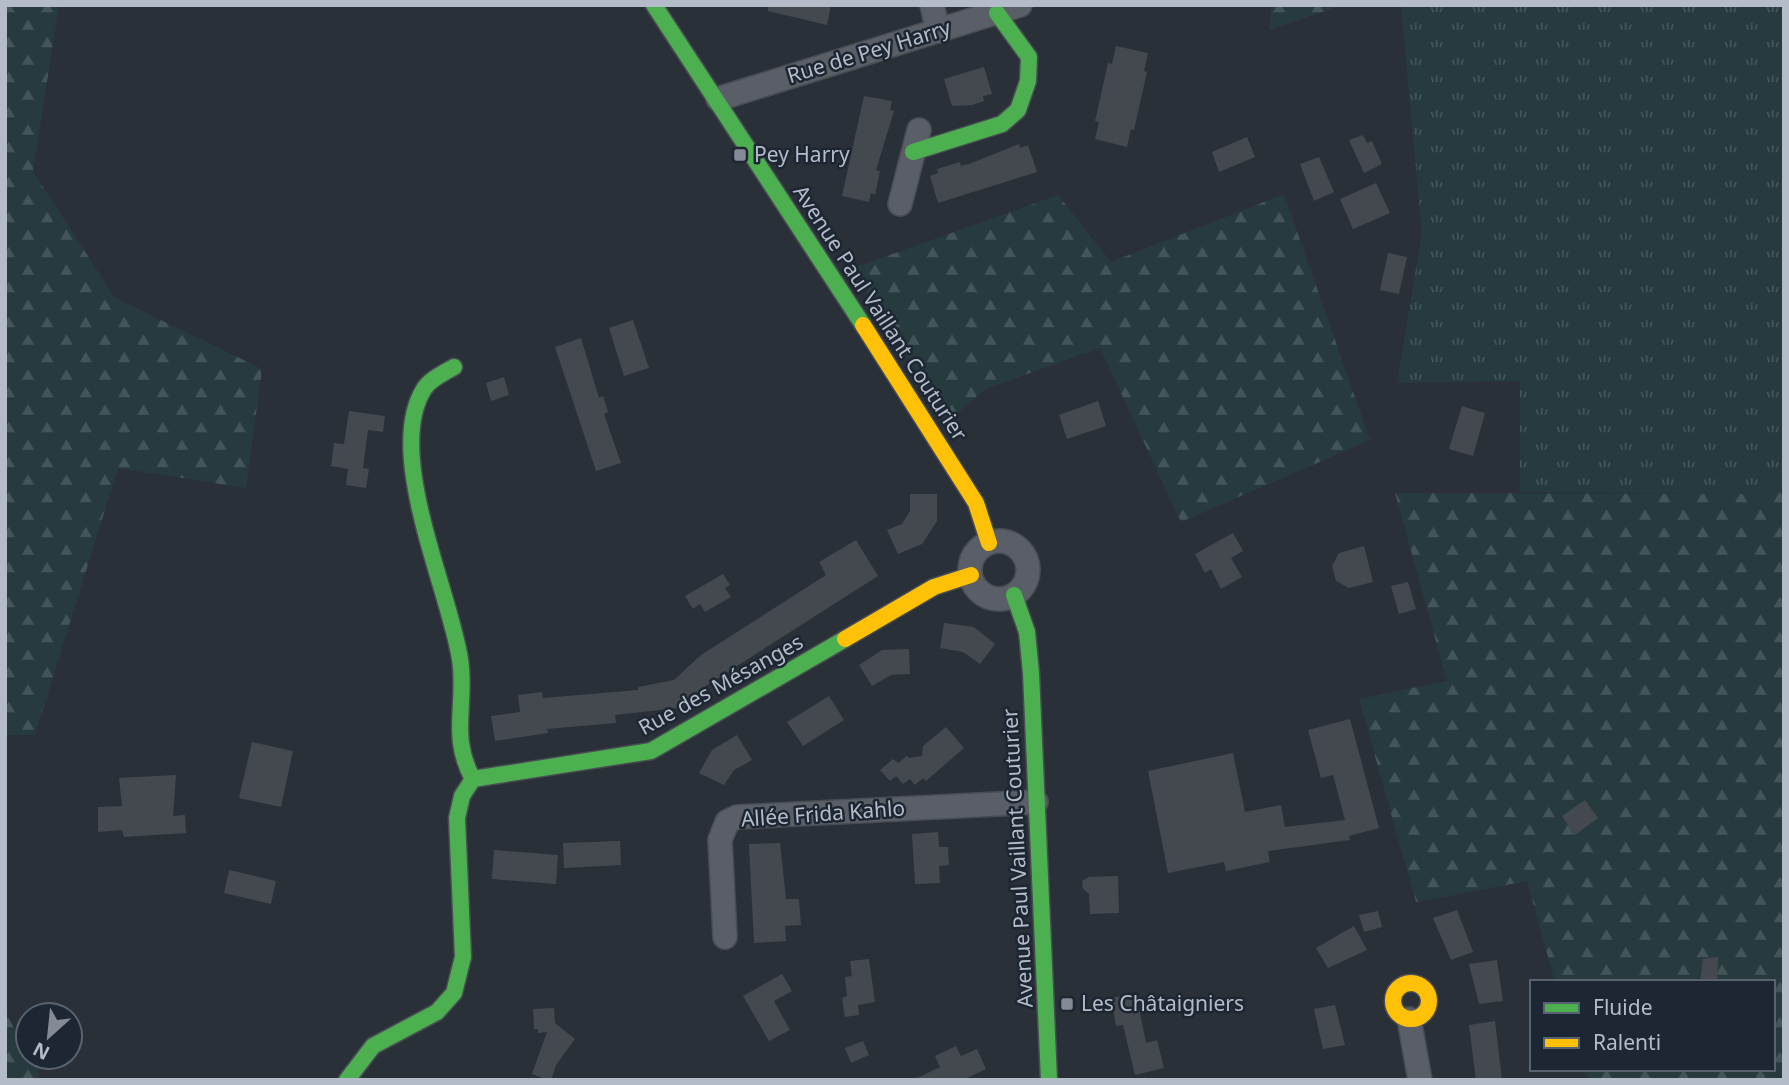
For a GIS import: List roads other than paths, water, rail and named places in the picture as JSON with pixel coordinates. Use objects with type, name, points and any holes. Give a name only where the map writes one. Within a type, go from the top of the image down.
[{"type":"street","name":"Avenue Paul Vaillant Couturier","points":[[654,5],[718,99],[937,439],[976,503],[989,543]]},
{"type":"street","points":[[932,5],[938,31]]},
{"type":"street","name":"Rue de Pey Harry","points":[[718,99],[1020,5]]},
{"type":"street","points":[[900,204],[916,141],[1002,124],[1013,117],[1021,107],[1031,62],[1028,53],[1005,28],[997,13]]},
{"type":"street","points":[[347,1080],[368,1051],[437,1013],[456,991],[462,954],[457,814],[464,788],[473,779],[458,749],[460,661],[421,514],[413,452],[417,404],[435,379],[454,367]]},
{"type":"street","points":[[989,543],[1008,543],[1023,554],[1028,572],[1021,589],[1014,595],[991,598],[978,590],[971,575],[976,553],[989,543]]},
{"type":"street","name":"Rue des Mésanges","points":[[473,779],[651,751],[934,586],[971,575]]},
{"type":"street","name":"Avenue Paul Vaillant Couturier","points":[[1014,595],[1027,632],[1049,1080]]},
{"type":"street","name":"Allée Frida Kahlo","points":[[725,937],[720,840],[727,822],[737,817],[1036,802]]},
{"type":"street","points":[[1409,1018],[1420,1080]]},
{"type":"place","name":"Pey Harry","points":[[740,155]]},
{"type":"place","name":"Les Châtaigniers","points":[[1067,1004]]}]
